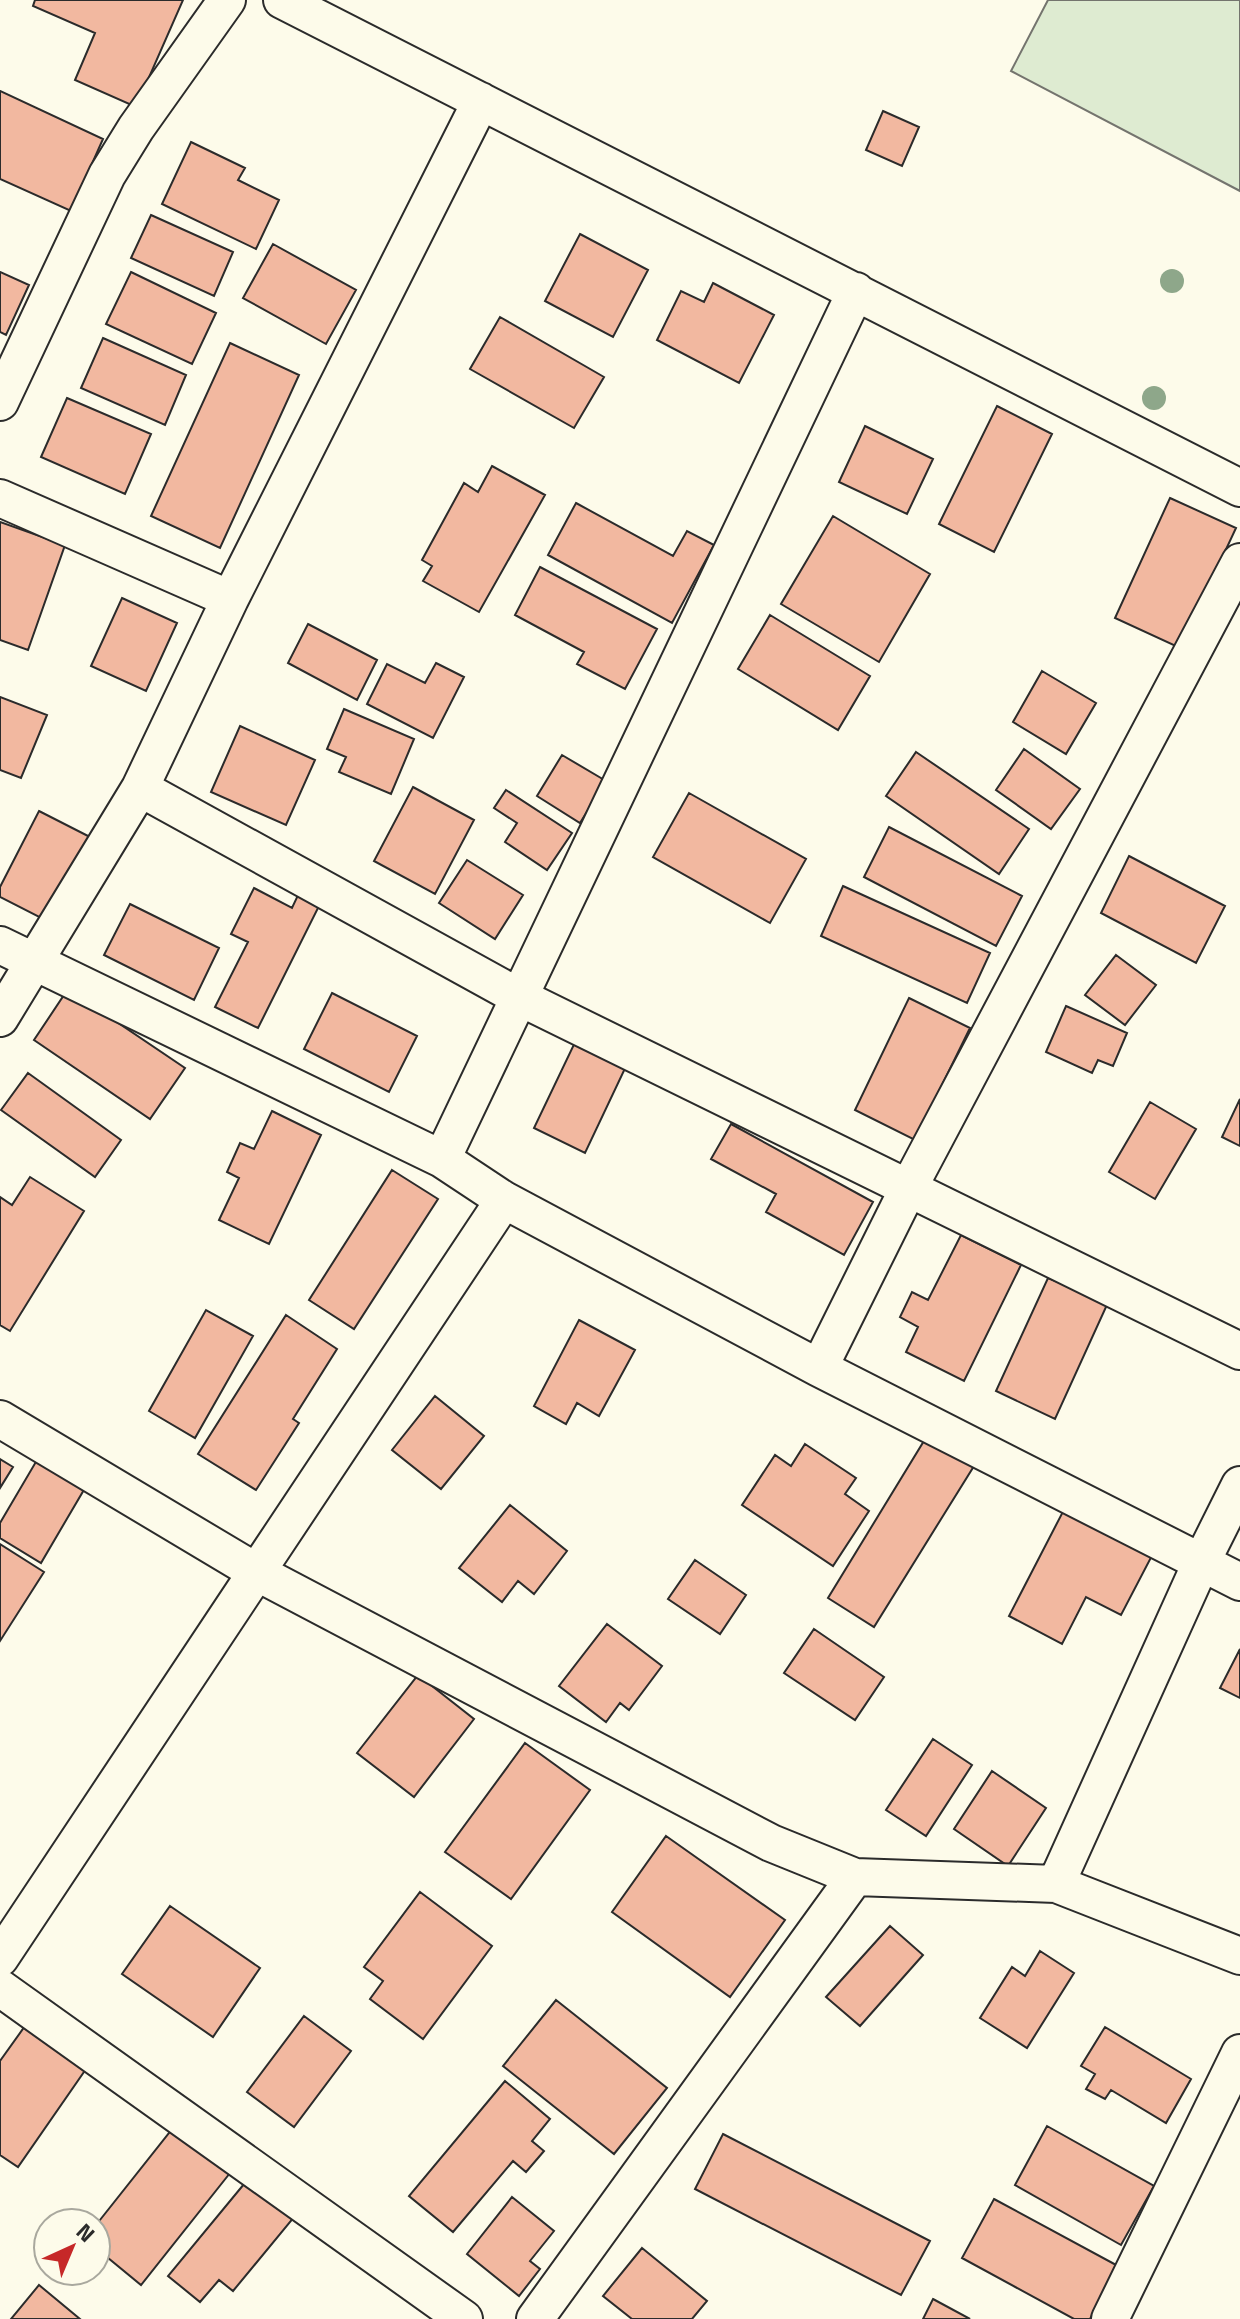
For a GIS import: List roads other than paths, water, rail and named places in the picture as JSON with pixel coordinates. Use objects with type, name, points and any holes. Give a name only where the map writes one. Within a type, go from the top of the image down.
[{"type":"street","points":[[0,402],[107,175],[136,128],[227,0]]},
{"type":"street","points":[[282,0],[1240,488]]},
{"type":"street","points":[[0,1018],[140,788],[230,599],[481,101]]},
{"type":"street","points":[[442,1159],[856,291]]},
{"type":"street","points":[[0,498],[230,599]]},
{"type":"street","points":[[819,1368],[909,1187],[1240,562]]},
{"type":"street","points":[[140,788],[519,997],[1240,1351]]},
{"type":"street","points":[[0,945],[442,1159],[504,1200],[819,1368],[1240,1582]]},
{"type":"street","points":[[0,1958],[504,1200]]},
{"type":"street","points":[[0,1419],[258,1573],[771,1843],[855,1877],[1056,1884],[1240,1956]]},
{"type":"street","points":[[1056,1884],[1202,1561],[1240,1485]]},
{"type":"street","points":[[535,2319],[855,1877]]},
{"type":"street","points":[[0,1988],[464,2319]]},
{"type":"street","points":[[1110,2319],[1240,2053]]}]
